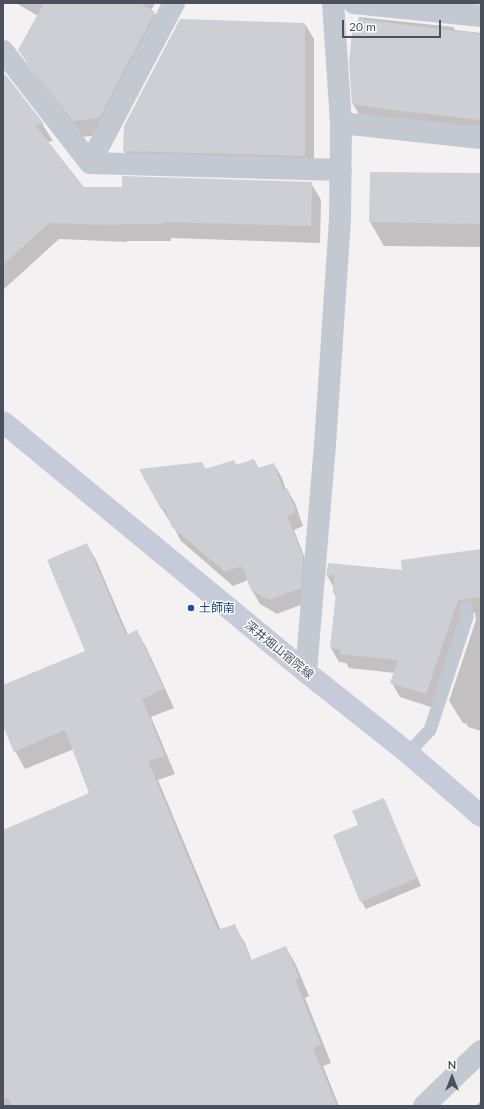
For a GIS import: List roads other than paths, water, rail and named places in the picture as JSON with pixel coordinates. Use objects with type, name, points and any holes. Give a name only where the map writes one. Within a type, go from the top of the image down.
[{"type":"main road","name":"深井畑山宿院線","points":[[3,422],[306,672],[408,753],[481,816]]},
{"type":"street","points":[[90,163],[174,3]]},
{"type":"street","points":[[306,672],[325,445],[340,219],[341,123],[333,3]]},
{"type":"street","points":[[354,3],[481,16]]},
{"type":"street","points":[[3,51],[90,163]]},
{"type":"street","points":[[341,123],[481,138]]},
{"type":"street","points":[[90,163],[341,170]]},
{"type":"street","points":[[424,1106],[481,1051]]},
{"type":"lane","points":[[408,753],[430,730],[467,617],[466,607]]},
{"type":"railway","points":[[478,1106],[481,1103]]},
{"type":"place","name":"土師南","points":[[191,608]]}]
